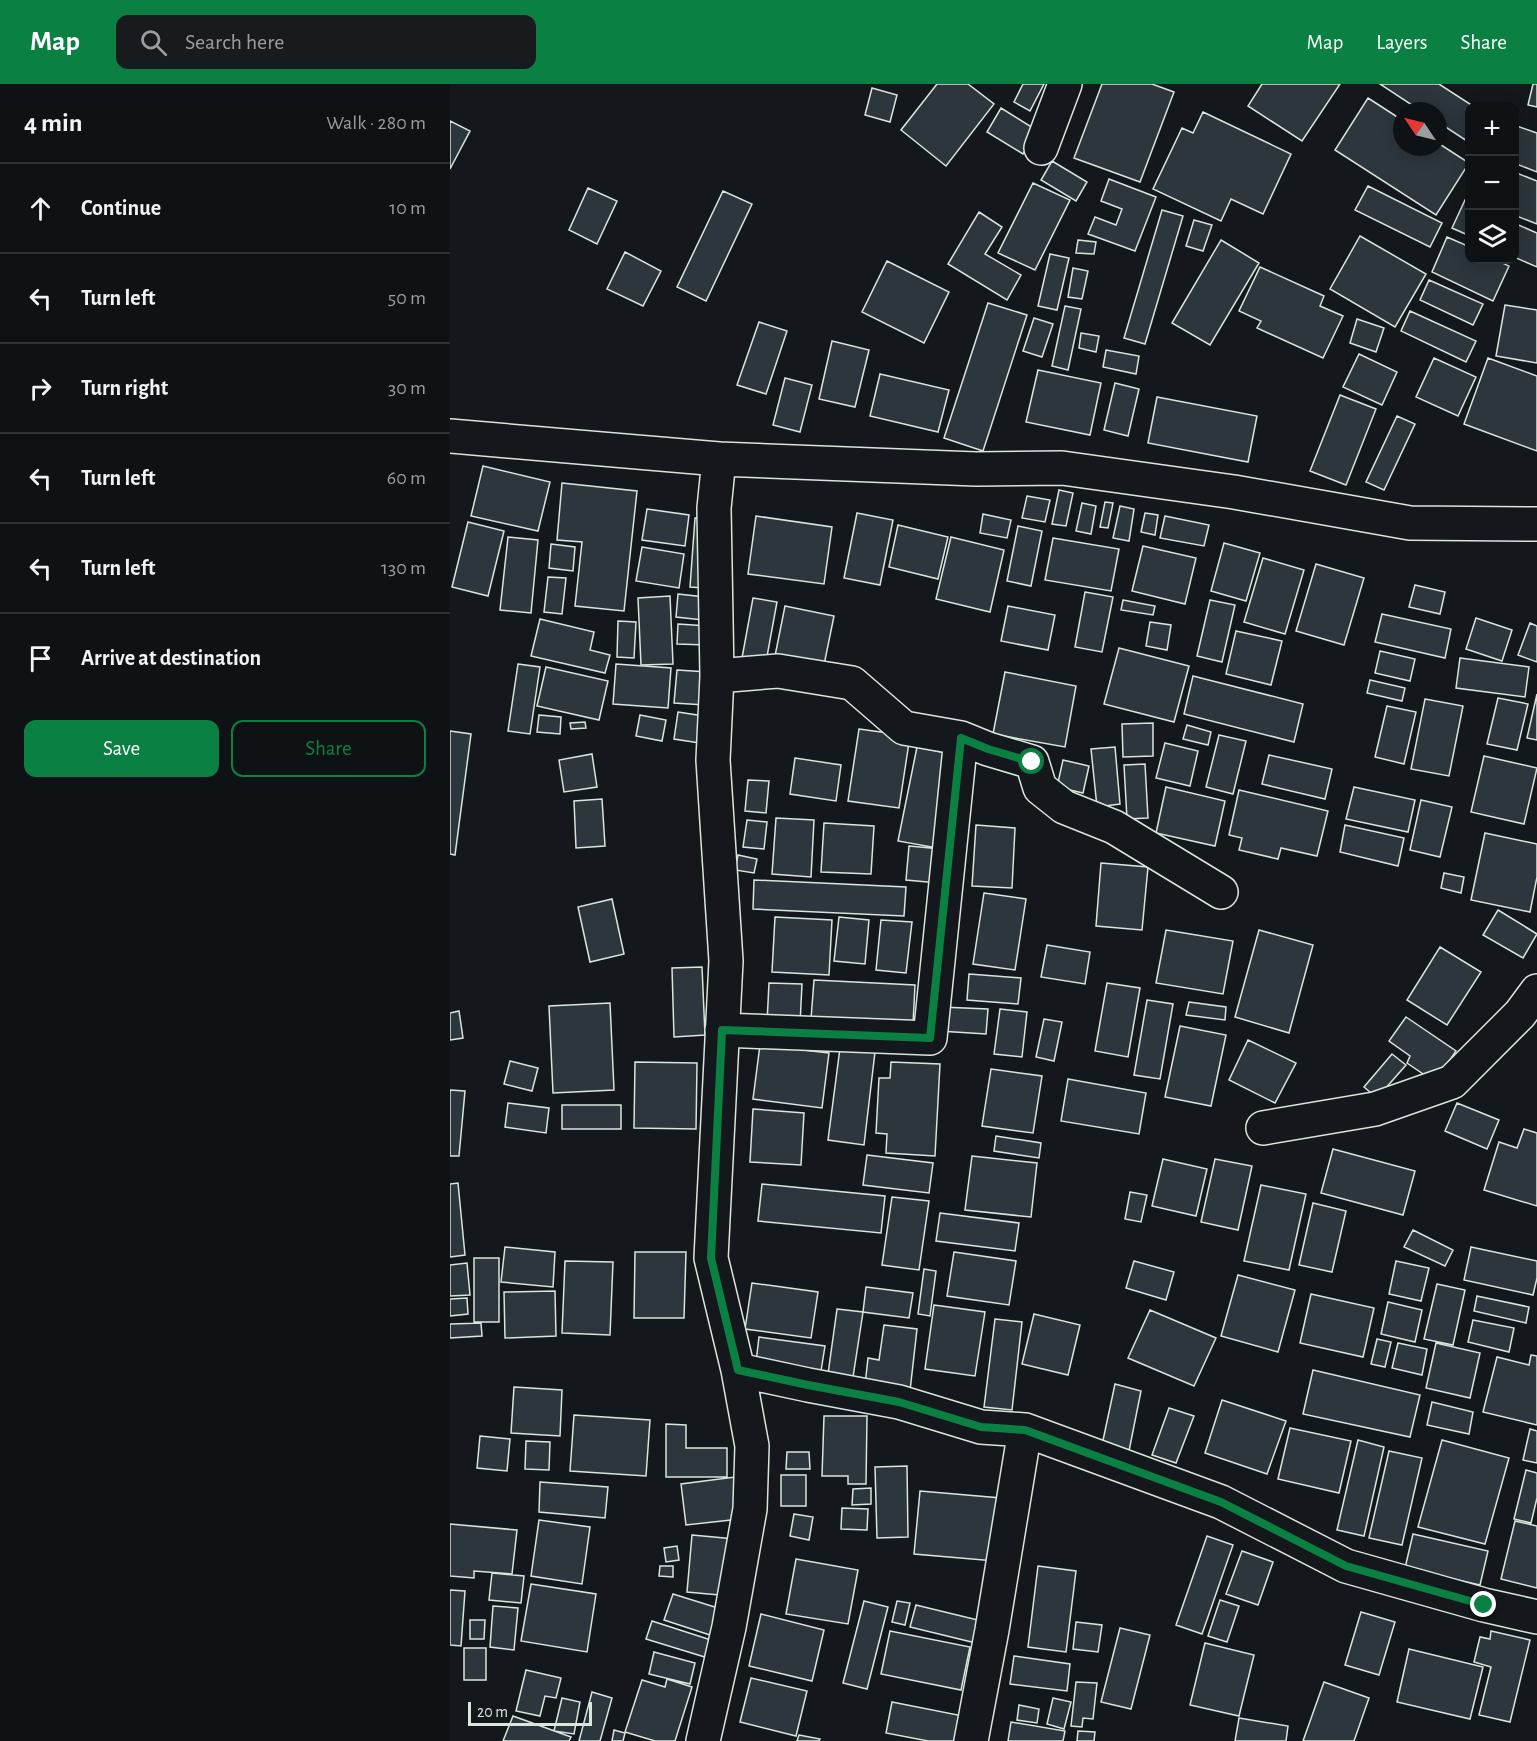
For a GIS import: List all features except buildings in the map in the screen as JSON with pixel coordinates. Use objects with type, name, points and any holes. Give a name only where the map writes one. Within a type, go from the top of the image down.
[{"type":"street","points":[[1041,148],[1065,84]]},
{"type":"street","points":[[450,436],[719,459],[976,469],[1062,468],[1234,492],[1410,523],[1537,524]]},
{"type":"street","points":[[703,1741],[729,1627],[750,1509],[752,1446],[738,1370],[711,1258],[726,961],[713,760],[717,676],[714,508],[719,459]]},
{"type":"street","points":[[717,676],[778,671],[852,683],[904,728],[961,738],[1032,762],[1040,788],[1064,807],[1114,827],[1221,892]]},
{"type":"street","points":[[722,1030],[930,1038],[961,738]]},
{"type":"street","points":[[1263,1128],[1375,1109],[1452,1082],[1512,1022],[1537,991]]},
{"type":"street","points":[[738,1370],[899,1402],[981,1427],[1025,1430],[1221,1502],[1346,1566],[1484,1605],[1537,1617]]},
{"type":"street","points":[[971,1741],[1025,1430]]},
{"type":"route","points":[[1032,762],[961,738],[930,1038],[722,1030],[711,1258],[738,1370],[899,1402],[981,1427],[1025,1430],[1221,1502],[1346,1566],[1484,1605]]}]
